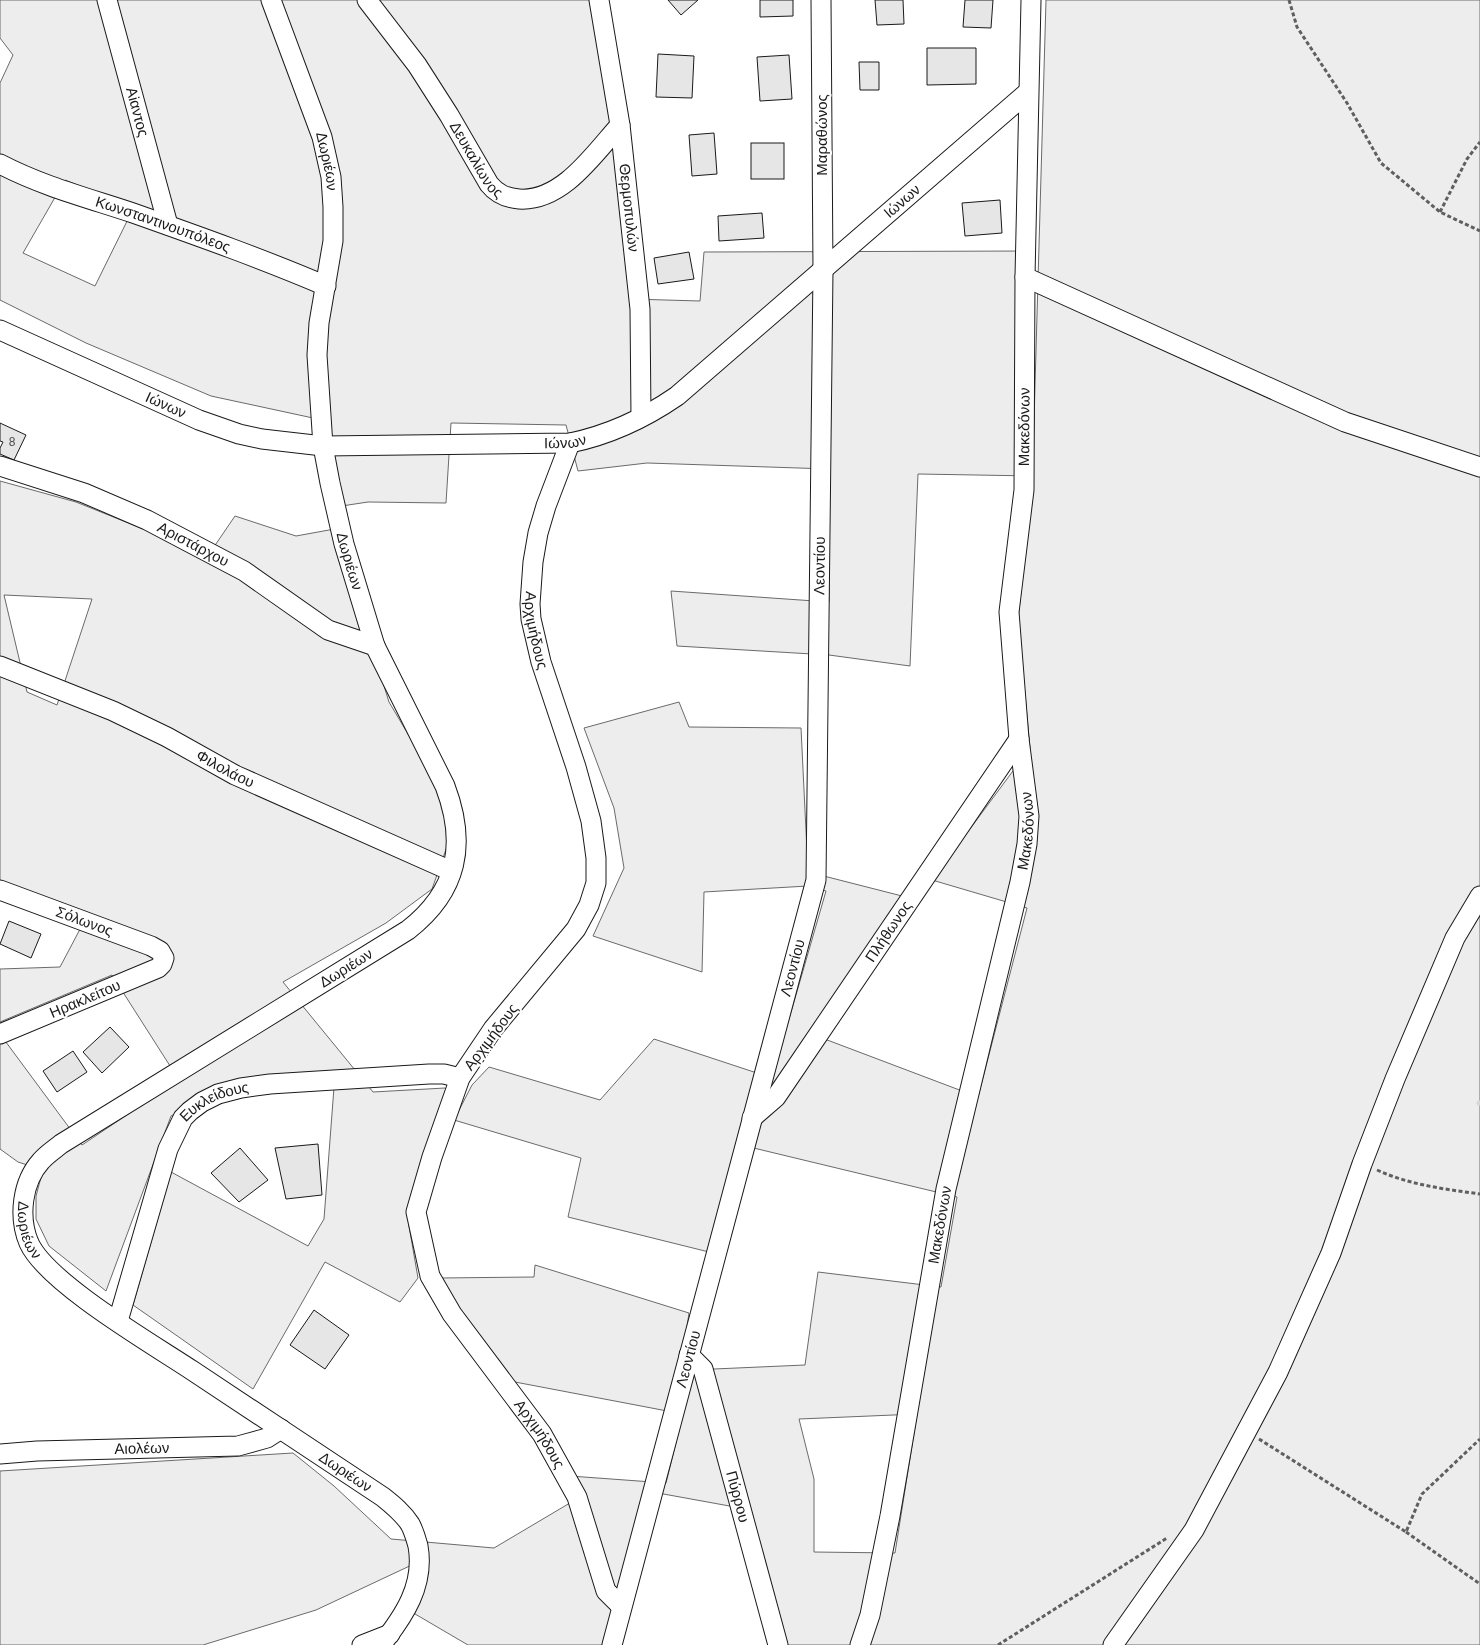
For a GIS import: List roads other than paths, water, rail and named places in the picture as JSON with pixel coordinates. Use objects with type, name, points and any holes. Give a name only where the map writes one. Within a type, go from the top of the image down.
[{"type":"street","name":"Aiαντος","points":[[107,0],[168,225]]},
{"type":"street","name":"Δωριέων","points":[[270,0],[322,137],[332,177],[334,224],[331,255],[319,323],[317,355],[323,446],[344,544],[375,646],[452,803],[458,838],[456,856],[452,871],[435,904],[424,918],[408,930],[62,1144],[41,1161],[29,1181],[23,1207],[23,1221],[29,1244],[40,1259],[58,1277],[118,1321],[383,1497],[404,1515],[411,1526],[419,1552],[418,1578],[409,1604],[385,1639]]},
{"type":"street","name":"Δευκαλίωνος","points":[[367,0],[417,65],[489,184],[505,197],[524,200],[542,196],[560,188],[620,125]]},
{"type":"street","name":"Μαραθώνος","points":[[821,0],[822,270]]},
{"type":"street","name":"Μακεδόνων","points":[[860,1645],[870,1614],[890,1516],[946,1188],[1020,882],[1027,844],[1029,816],[1009,612],[1024,490],[1025,277],[1031,0]]},
{"type":"street","name":"Θερμοπυλών","points":[[600,1],[620,125],[640,309],[641,417]]},
{"type":"street","name":"Ιώνων","points":[[0,330],[219,428],[262,439],[323,446],[570,443],[600,436],[661,407],[683,391],[1028,92]]},
{"type":"street","name":"Κωνσταντινουπόλεος","points":[[0,164],[19,174],[264,260],[326,286]]},
{"type":"street","name":"Λεοντίου","points":[[612,1645],[816,880],[822,270]]},
{"type":"street","points":[[1025,277],[1102,314],[1345,422],[1480,467]]},
{"type":"street","name":"Αρχιμήδους","points":[[570,443],[546,506],[537,540],[533,562],[530,604],[533,628],[541,662],[576,767],[591,821],[596,858],[596,883],[589,905],[576,929],[493,1029],[460,1078],[432,1157],[416,1212],[430,1276],[452,1314],[542,1434],[577,1497],[606,1591],[621,1606]]},
{"type":"street","name":"Αριστάρχου","points":[[0,466],[84,493],[148,520],[244,571],[328,630],[375,646]]},
{"type":"street","name":"Φιλολάου","points":[[0,666],[113,711],[167,737],[235,775],[452,871]]},
{"type":"street","name":"Πλήθωνος","points":[[752,1118],[776,1097],[1020,739]]},
{"type":"street","name":"Σόλωνος","points":[[0,890],[151,946],[160,951],[164,958]]},
{"type":"street","points":[[1113,1645],[1194,1530],[1278,1372],[1331,1253],[1362,1164],[1395,1079],[1455,938],[1480,896]]},
{"type":"street","name":"Ηρακλείτου","points":[[0,1034],[158,968],[164,958]]},
{"type":"street","name":"Ευκλείδους","points":[[118,1321],[171,1144],[183,1118],[202,1102],[227,1091],[270,1084],[429,1074],[444,1074],[460,1078]]},
{"type":"street","name":"Πύρρου","points":[[689,1355],[703,1369],[778,1645]]},
{"type":"street","name":"Αιολέων","points":[[0,1454],[37,1451],[238,1446],[267,1438],[281,1429]]},
{"type":"street","points":[[362,1645],[385,1639]]}]
